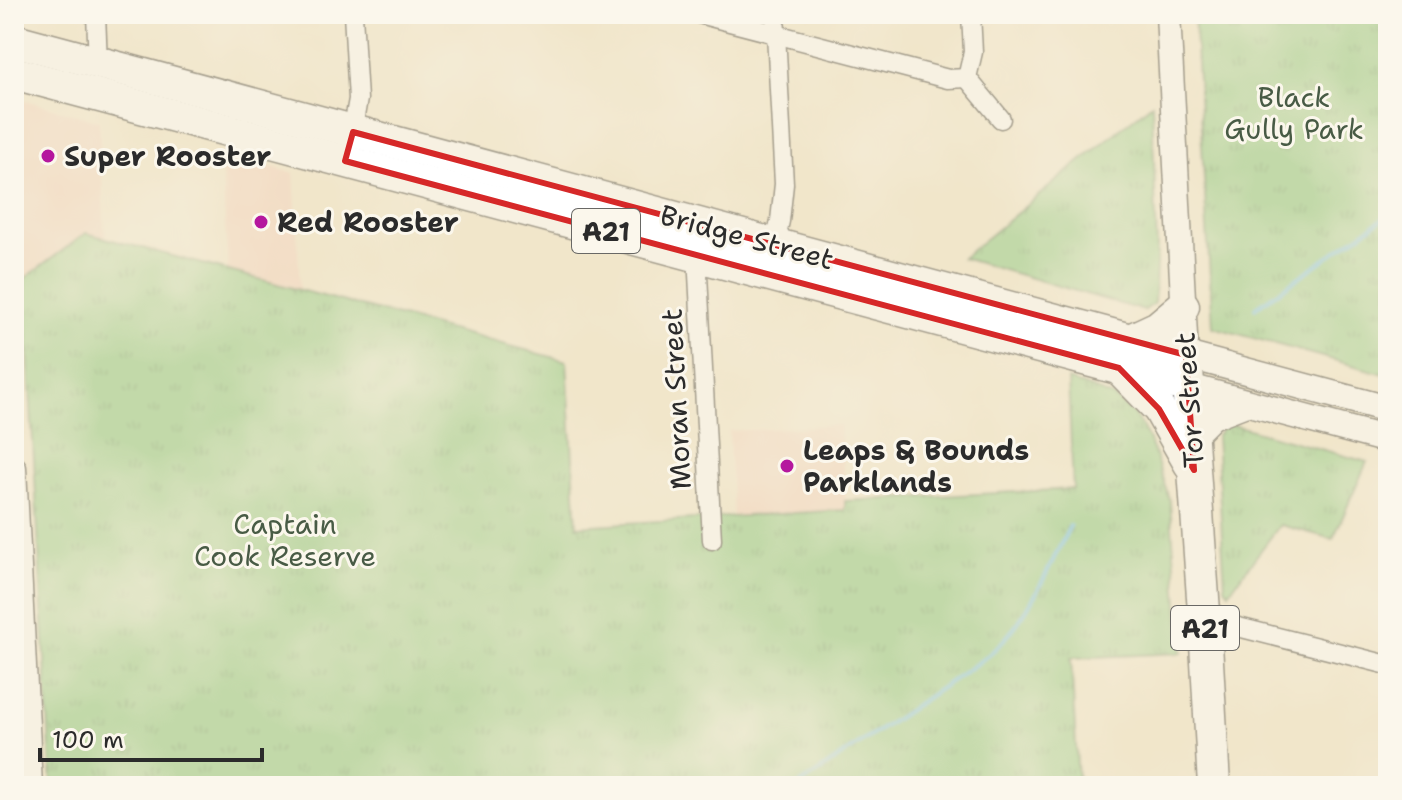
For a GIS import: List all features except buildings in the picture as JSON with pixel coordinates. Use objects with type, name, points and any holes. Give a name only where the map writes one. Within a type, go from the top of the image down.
[{"type":"highway","name":"Bridge Street","points":[[14,40],[697,255],[771,259]]},
{"type":"highway","name":"Bridge Street","points":[[14,73],[349,146],[1187,371]]},
{"type":"highway","points":[[1125,354],[1183,306]]},
{"type":"highway","name":"A21","points":[[1125,354],[1194,470]]},
{"type":"highway","name":"Tor Street","points":[[1187,371],[1214,786]]},
{"type":"main road","name":"Bridge Street","points":[[1187,371],[1246,403],[1388,440]]},
{"type":"main road","name":"Bridge Street","points":[[1187,371],[1388,409]]},
{"type":"main road","points":[[1192,436],[1212,416],[1246,403]]},
{"type":"street","points":[[96,14],[98,64]]},
{"type":"street","points":[[349,146],[358,99],[353,14]]},
{"type":"street","points":[[699,14],[948,79],[967,78]]},
{"type":"street","points":[[771,259],[784,184],[775,14]]},
{"type":"street","points":[[967,78],[973,52],[971,14]]},
{"type":"street","name":"Tor Street","points":[[1168,14],[1187,371]]},
{"type":"street","points":[[967,78],[1001,119]]},
{"type":"street","name":"Moran Street","points":[[697,255],[712,540]]},
{"type":"street","points":[[14,468],[30,786]]},
{"type":"street","points":[[1205,626],[1234,626],[1388,665]]},
{"type":"highlighted area","points":[[353,132],[1186,355],[1194,470],[1159,409],[1119,368],[345,161]]},
{"type":"shaded area","name":"Super Rooster","points":[[24,100],[99,121],[105,238],[85,233],[24,279],[14,107]]},
{"type":"shaded area","name":"Red Rooster","points":[[221,153],[294,173],[300,290],[228,271]]},
{"type":"shaded area","name":"Leaps & Bounds Parklands","points":[[840,425],[846,509],[733,516],[729,431]]},
{"type":"green space","name":"Black Gully Park","points":[[1194,14],[1388,14],[1388,375],[1213,327]]},
{"type":"green space","name":"Black Gully Park","points":[[1152,103],[1157,249],[1154,303],[1144,311],[962,258]]},
{"type":"green space","name":"Captain Cook Reserve","points":[[86,233],[567,361],[577,526],[845,510],[845,501],[1073,489],[1068,380],[1114,397],[1142,426],[1170,502],[1182,653],[1071,658],[1078,782],[1030,786],[52,786],[24,279]]},
{"type":"green space","points":[[1227,423],[1367,462],[1333,539],[1280,525],[1229,592],[1225,587],[1216,436]]},
{"type":"waterway","points":[[1255,308],[1388,215]]},
{"type":"waterway","points":[[798,786],[995,649],[1032,600],[1070,526]]},
{"type":"place","name":"Super Rooster","points":[[48,156]]},
{"type":"place","name":"Red Rooster","points":[[261,222]]},
{"type":"place","name":"Leaps & Bounds Parklands","points":[[787,466]]}]
